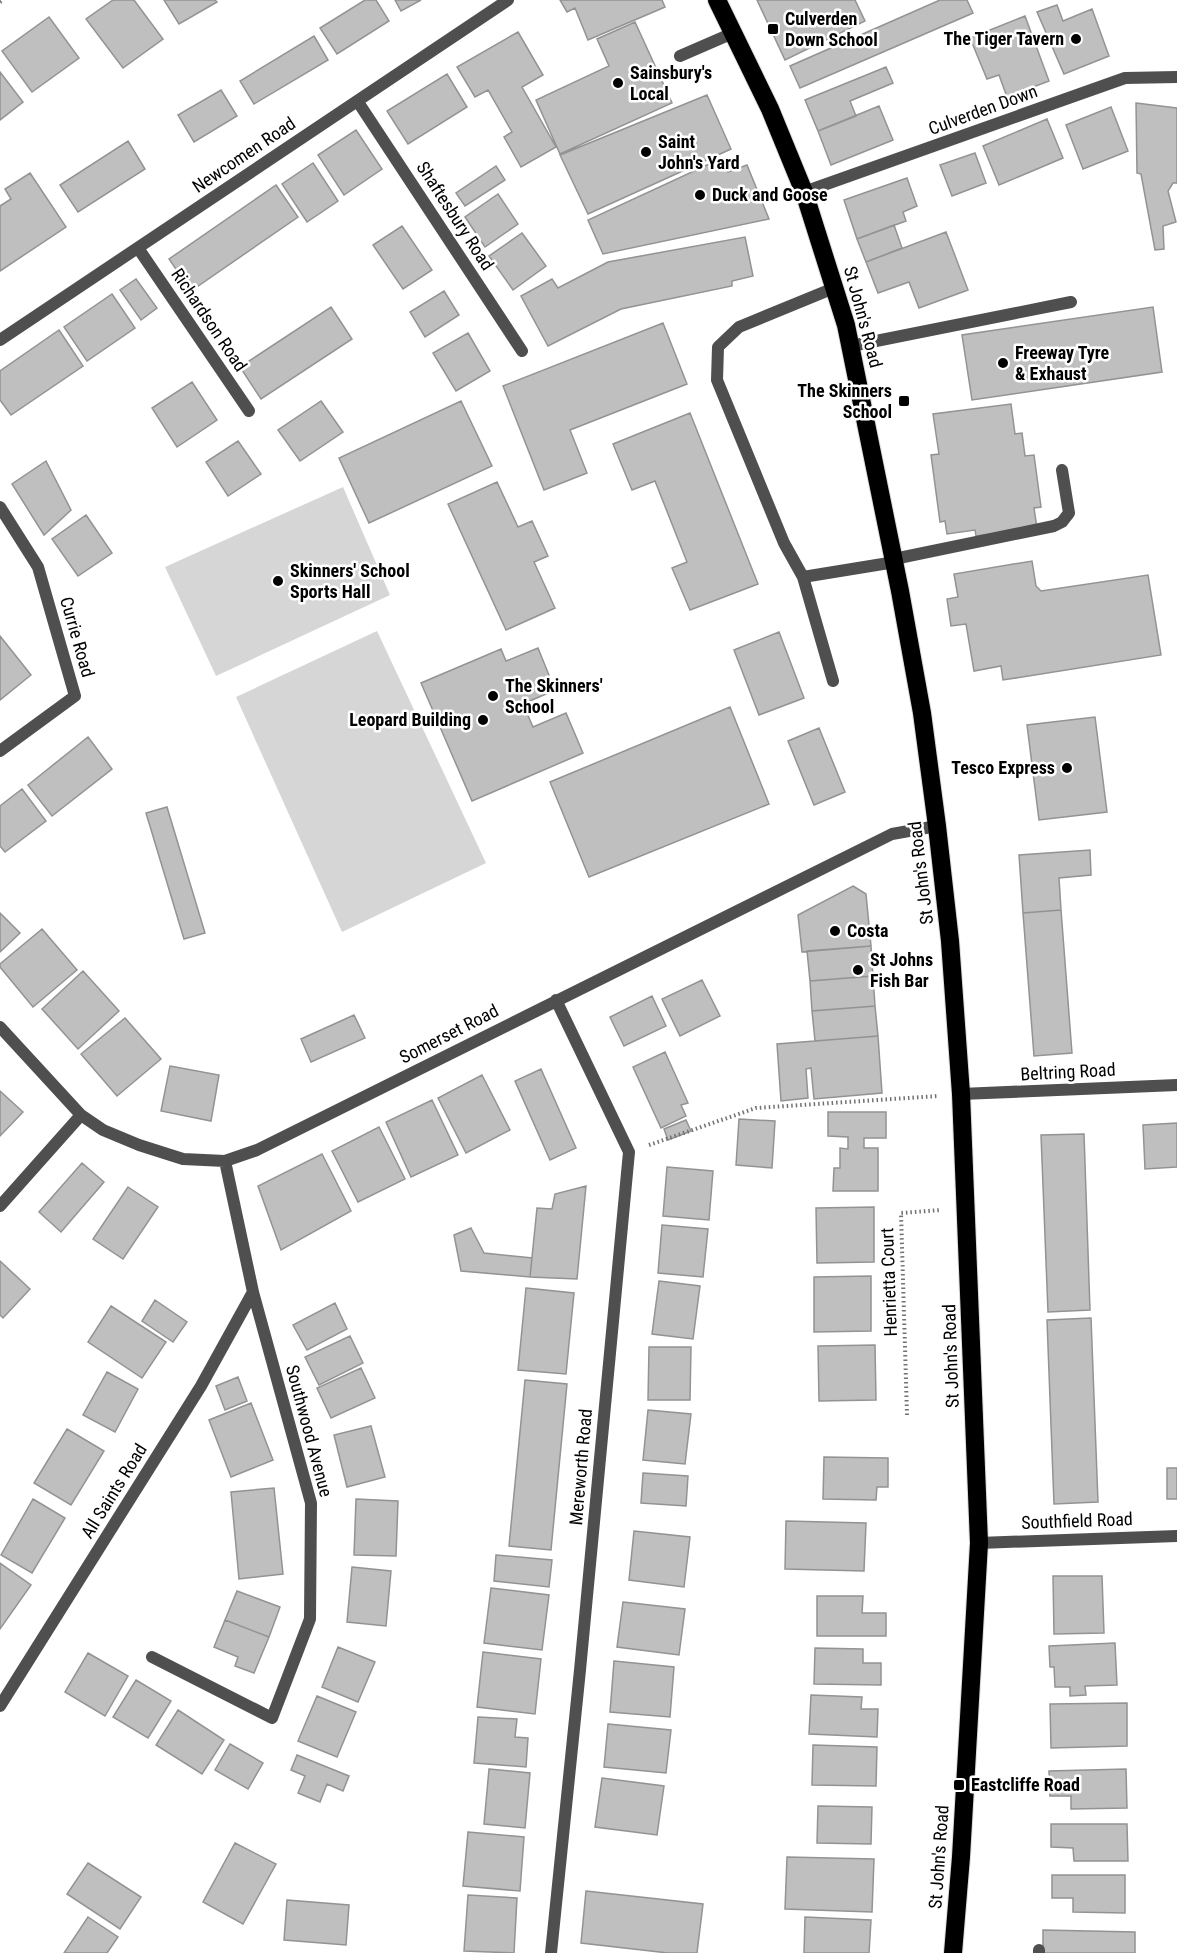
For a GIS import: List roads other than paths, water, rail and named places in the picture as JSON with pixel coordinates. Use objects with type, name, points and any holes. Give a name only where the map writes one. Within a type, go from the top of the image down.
[{"type":"highway","name":"St John's Road","points":[[717,0],[770,109],[804,192],[846,325],[894,560],[922,713],[937,826],[955,989],[962,1094],[964,1208],[979,1543],[961,1857],[953,1953]]},
{"type":"street","name":"Newcomen Road","points":[[0,340],[508,0]]},
{"type":"street","points":[[680,56],[733,33]]},
{"type":"street","name":"Culverden Down","points":[[804,192],[1125,78],[1177,77]]},
{"type":"street","name":"Shaftesbury Road","points":[[358,102],[522,351]]},
{"type":"street","name":"Richardson Road","points":[[138,248],[249,411]]},
{"type":"street","points":[[833,681],[802,577],[784,543],[717,380],[718,347],[740,327],[834,288]]},
{"type":"street","points":[[850,346],[1071,302]]},
{"type":"street","points":[[802,577],[1054,526],[1062,522],[1069,513],[1062,470]]},
{"type":"street","name":"Currie Road","points":[[0,507],[38,567],[75,696],[0,751]]},
{"type":"street","name":"Somerset Road","points":[[0,1027],[81,1115],[103,1131],[183,1159],[225,1161],[257,1150],[892,834],[937,826]]},
{"type":"street","name":"Mereworth Road","points":[[551,1953],[629,1152],[556,1000]]},
{"type":"street","name":"Beltring Road","points":[[962,1094],[1177,1084]]},
{"type":"street","points":[[0,1206],[81,1115]]},
{"type":"street","name":"Southwood Avenue","points":[[152,1657],[272,1718],[310,1619],[312,1503],[253,1292],[225,1161]]},
{"type":"street","name":"All Saints Road","points":[[0,1707],[201,1386],[253,1292]]},
{"type":"street","name":"Southfield Road","points":[[979,1543],[1177,1536]]},
{"type":"place","name":"Culverden Down School","points":[[773,29]]},
{"type":"place","name":"The Tiger Tavern","points":[[1076,39]]},
{"type":"place","name":"Sainsbury's Local","points":[[618,83]]},
{"type":"place","name":"Saint John's Yard","points":[[646,152]]},
{"type":"place","name":"Duck and Goose","points":[[700,195]]},
{"type":"place","name":"Freeway Tyre & Exhaust","points":[[1003,363]]},
{"type":"place","name":"The Skinners School","points":[[904,401]]},
{"type":"place","name":"Skinners' School Sports Hall","points":[[278,581]]},
{"type":"place","name":"The Skinners' School","points":[[493,696]]},
{"type":"place","name":"Leopard Building","points":[[483,720]]},
{"type":"place","name":"Tesco Express","points":[[1067,768]]},
{"type":"place","name":"Costa","points":[[835,931]]},
{"type":"place","name":"St Johns Fish Bar","points":[[858,970]]},
{"type":"place","name":"Eastcliffe Road","points":[[959,1785]]}]
